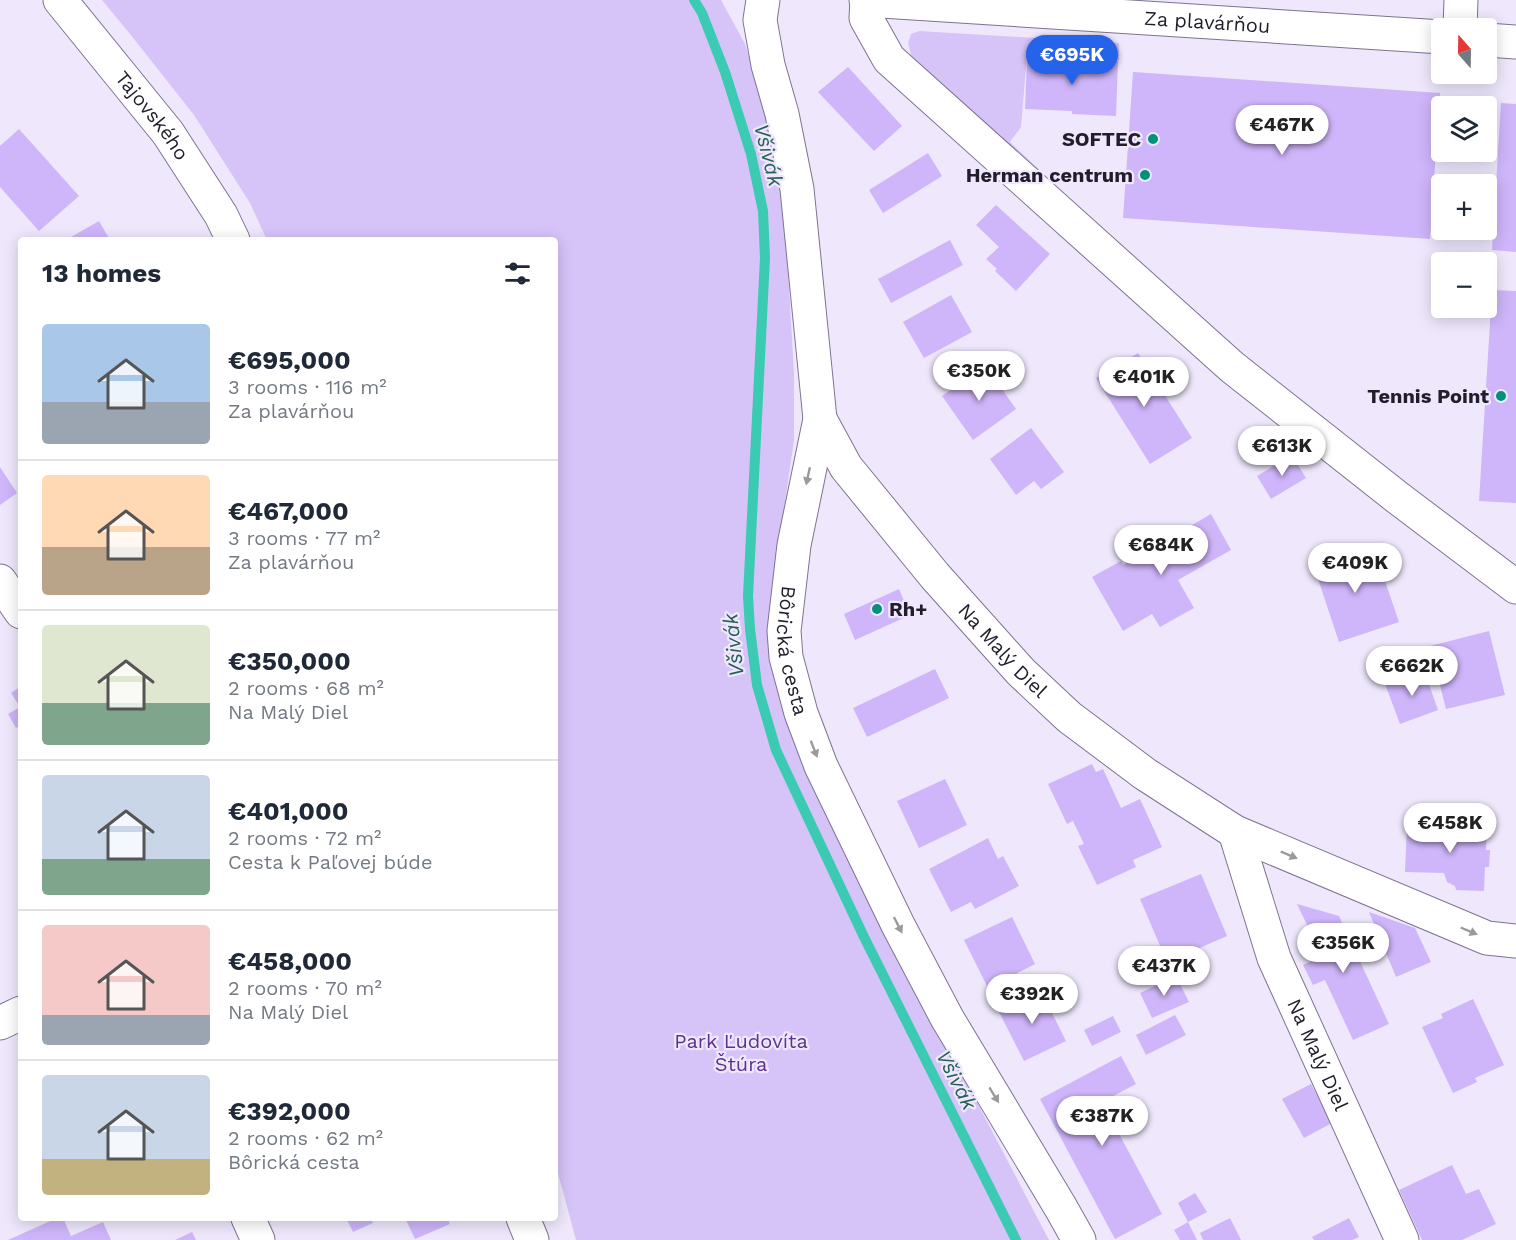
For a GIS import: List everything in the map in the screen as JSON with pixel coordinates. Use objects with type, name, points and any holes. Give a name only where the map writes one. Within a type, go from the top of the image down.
[{"type":"street","name":"Tajovského","points":[[60,0],[168,133],[221,215],[232,237]]},
{"type":"street","name":"Bôrická cesta","points":[[763,0],[760,20],[768,65],[782,114],[797,189],[820,419],[794,545],[784,631],[786,657],[801,713],[821,766],[909,945],[947,1018],[1079,1240]]},
{"type":"street","points":[[867,0],[866,18],[889,59],[1232,367],[1398,498],[1516,587]]},
{"type":"street","name":"Za plavárňou","points":[[867,0],[1431,36]]},
{"type":"street","points":[[1460,18],[1461,0]]},
{"type":"street","points":[[1497,41],[1516,42]]},
{"type":"street","name":"Na Malý Diel","points":[[820,419],[846,467],[935,576],[1021,672],[1069,717],[1135,767],[1235,832],[1487,938],[1516,942]]},
{"type":"street","points":[[0,582],[18,608]]},
{"type":"street","name":"Na Malý Diel","points":[[1235,832],[1274,958],[1402,1240]]},
{"type":"street","points":[[0,1023],[18,1014]]},
{"type":"street","points":[[249,1221],[258,1240]]},
{"type":"street","points":[[524,1221],[532,1240]]},
{"type":"green space","name":"Park Ľudovíta Štúra","points":[[102,0],[721,0],[745,44],[769,119],[784,202],[794,373],[794,440],[772,591],[912,978],[1049,1240],[576,1240],[558,1173],[558,237],[266,237],[250,203],[194,115]]},
{"type":"green space","points":[[919,31],[1119,43],[1119,60],[1027,56],[1021,127],[1010,142],[1065,194],[1066,202],[913,62],[908,43],[911,34]]},
{"type":"building","points":[[1027,57],[1118,61],[1116,116],[1025,109]]},
{"type":"building","points":[[848,67],[902,126],[874,151],[818,92]]},
{"type":"building","points":[[1133,72],[1440,93],[1440,96],[1431,96],[1431,162],[1435,162],[1434,174],[1431,174],[1430,239],[1123,218]]},
{"type":"building","points":[[1501,103],[1516,104],[1516,252],[1492,250],[1493,240],[1497,240],[1497,174]]},
{"type":"building","points":[[19,129],[79,196],[39,231],[0,187],[0,146]]},
{"type":"building","points":[[928,153],[942,176],[883,213],[869,190]]},
{"type":"building","points":[[996,205],[1050,254],[1016,291],[986,259],[999,247],[976,225]]},
{"type":"building","points":[[99,221],[108,237],[71,237]]},
{"type":"building","points":[[950,240],[963,265],[891,303],[878,279]]},
{"type":"building","name":"Tennis Point","points":[[1497,290],[1516,291],[1516,503],[1479,501],[1490,318],[1497,318]]},
{"type":"building","points":[[951,295],[972,332],[924,358],[903,322]]},
{"type":"building","points":[[1138,353],[1192,438],[1150,464],[1096,378]]},
{"type":"building","points":[[985,365],[1016,409],[973,440],[942,396]]},
{"type":"building","points":[[1031,428],[1064,472],[1041,489],[1034,481],[1016,495],[990,459]]},
{"type":"building","points":[[1292,455],[1306,478],[1271,499],[1257,476]]},
{"type":"building","points":[[0,467],[17,493],[0,505]]},
{"type":"building","points":[[1211,514],[1231,550],[1178,580],[1194,608],[1160,627],[1152,614],[1123,631],[1092,577],[1121,561],[1123,565]]},
{"type":"building","points":[[1374,549],[1399,622],[1339,642],[1311,558],[1334,550],[1338,561]]},
{"type":"building","points":[[899,589],[910,615],[855,640],[844,614]]},
{"type":"building","points":[[1489,631],[1505,695],[1446,709],[1430,646]]},
{"type":"building","points":[[935,669],[949,698],[867,737],[853,708]]},
{"type":"building","points":[[1424,670],[1438,710],[1400,724],[1385,684]]},
{"type":"building","points":[[18,688],[18,704],[11,693]]},
{"type":"building","points":[[18,708],[18,727],[16,728],[8,714]]},
{"type":"building","points":[[1092,764],[1096,772],[1103,769],[1121,808],[1140,799],[1162,847],[1133,860],[1136,867],[1097,885],[1078,846],[1084,844],[1073,821],[1067,824],[1048,784]]},
{"type":"building","points":[[945,779],[967,825],[919,848],[897,801]]},
{"type":"building","points":[[1428,824],[1487,826],[1486,850],[1490,850],[1489,867],[1485,867],[1484,891],[1456,890],[1455,886],[1447,882],[1444,873],[1405,872],[1407,825],[1429,827]]},
{"type":"building","points":[[988,838],[998,859],[1003,856],[1019,886],[975,909],[971,902],[951,912],[929,869]]},
{"type":"building","points":[[1201,874],[1227,936],[1167,962],[1140,899]]},
{"type":"building","points":[[1297,904],[1339,916],[1389,1024],[1353,1040],[1325,980],[1313,985],[1303,965],[1322,956]]},
{"type":"building","points":[[1369,912],[1415,928],[1431,962],[1396,977]]},
{"type":"building","points":[[1012,917],[1035,964],[988,988],[964,940]]},
{"type":"building","points":[[1176,976],[1189,1002],[1152,1018],[1140,993]]},
{"type":"building","points":[[1040,989],[1066,1041],[1024,1061],[998,1010]]},
{"type":"building","points":[[1473,999],[1504,1065],[1475,1078],[1477,1082],[1453,1093],[1422,1027],[1443,1018],[1441,1014]]},
{"type":"building","points":[[1175,1015],[1186,1035],[1146,1055],[1136,1035]]},
{"type":"building","points":[[1113,1016],[1121,1032],[1092,1046],[1084,1030]]},
{"type":"building","points":[[1121,1056],[1136,1084],[1102,1102],[1162,1214],[1115,1239],[1040,1099]]},
{"type":"building","points":[[1311,1084],[1332,1123],[1304,1138],[1282,1099]]},
{"type":"building","points":[[1452,1165],[1466,1194],[1479,1189],[1496,1224],[1462,1240],[1422,1240],[1399,1190]]},
{"type":"building","points":[[1195,1193],[1207,1212],[1188,1222],[1178,1203]]},
{"type":"building","points":[[1230,1218],[1241,1240],[1203,1240],[1200,1233]]},
{"type":"building","points":[[1349,1218],[1359,1237],[1352,1240],[1314,1240],[1312,1237]]},
{"type":"building","points":[[50,1221],[64,1221],[71,1236],[103,1222],[111,1240],[8,1240]]},
{"type":"building","points":[[348,1221],[372,1221],[373,1223],[353,1232]]},
{"type":"building","points":[[406,1221],[448,1221],[450,1224],[415,1239]]},
{"type":"building","points":[[1188,1222],[1197,1240],[1180,1240],[1174,1230]]},
{"type":"building","points":[[192,1232],[196,1240],[175,1240]]},
{"type":"waterway","name":"Všivák","points":[[694,0],[702,13],[725,72],[751,154],[763,211],[765,258],[748,596],[757,685],[776,750],[864,937],[1016,1240]]},
{"type":"place","name":"SOFTEC","points":[[1153,139]]},
{"type":"place","name":"Herman centrum","points":[[1145,175]]},
{"type":"place","name":"Tennis Point","points":[[1501,396]]},
{"type":"place","name":"Rh+","points":[[877,609]]}]
